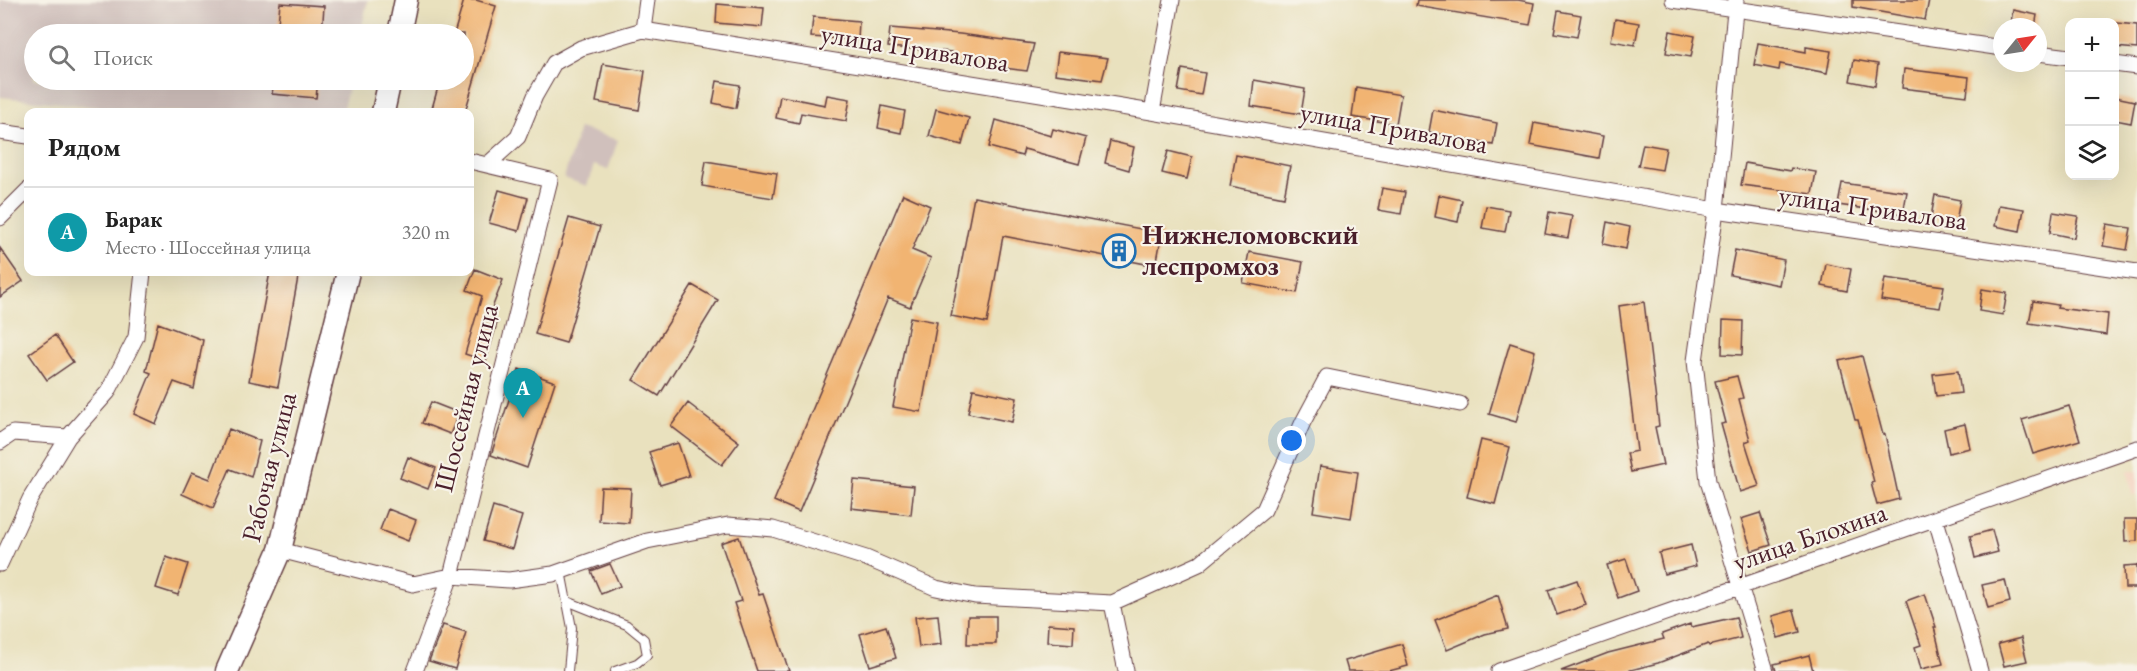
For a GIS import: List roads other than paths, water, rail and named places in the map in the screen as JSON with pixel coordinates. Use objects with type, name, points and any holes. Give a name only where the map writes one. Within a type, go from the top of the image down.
[{"type":"main road","points":[[401,24],[406,0]]},
{"type":"main road","points":[[384,108],[388,90]]},
{"type":"main road","name":"Рабочая улица","points":[[227,671],[280,550],[347,276]]},
{"type":"street","points":[[487,165],[518,137],[535,96],[554,63],[581,48],[643,30],[647,0]]},
{"type":"street","points":[[1152,112],[1172,0]]},
{"type":"street","points":[[1673,0],[1736,5],[1993,47]]},
{"type":"street","points":[[1736,5],[1716,210],[1695,361],[1708,481],[1766,671]]},
{"type":"street","name":"улица Привалова","points":[[643,30],[1152,112],[1716,210],[2137,272]]},
{"type":"street","points":[[2047,54],[2065,56]]},
{"type":"street","points":[[2119,65],[2137,67]]},
{"type":"street","points":[[0,132],[24,135]]},
{"type":"street","name":"Шоссейная улица","points":[[415,671],[451,576],[549,180],[474,162]]},
{"type":"street","points":[[0,218],[24,194]]},
{"type":"street","points":[[0,564],[30,500],[68,437],[108,392],[136,337],[143,276]]},
{"type":"street","points":[[280,550],[413,584],[451,576],[509,580],[561,572],[647,541],[728,525],[773,529],[866,558],[936,588],[955,592],[1019,600],[1112,603],[1199,564],[1264,510],[1303,422],[1327,377],[1460,404]]},
{"type":"street","points":[[0,442],[13,433],[68,437]]},
{"type":"street","name":"улица Блохина","points":[[1499,671],[2137,448]]},
{"type":"street","points":[[1936,520],[1980,671]]},
{"type":"street","points":[[1112,603],[1126,671]]},
{"type":"lane","points":[[561,572],[572,628],[568,671]]},
{"type":"lane","points":[[567,601],[627,625],[644,639],[647,655],[638,663],[615,671]]},
{"type":"place","name":"Нижнеломовский леспромхоз","points":[[1119,251]]},
{"type":"place","name":"Барак","points":[[523,418]]}]
